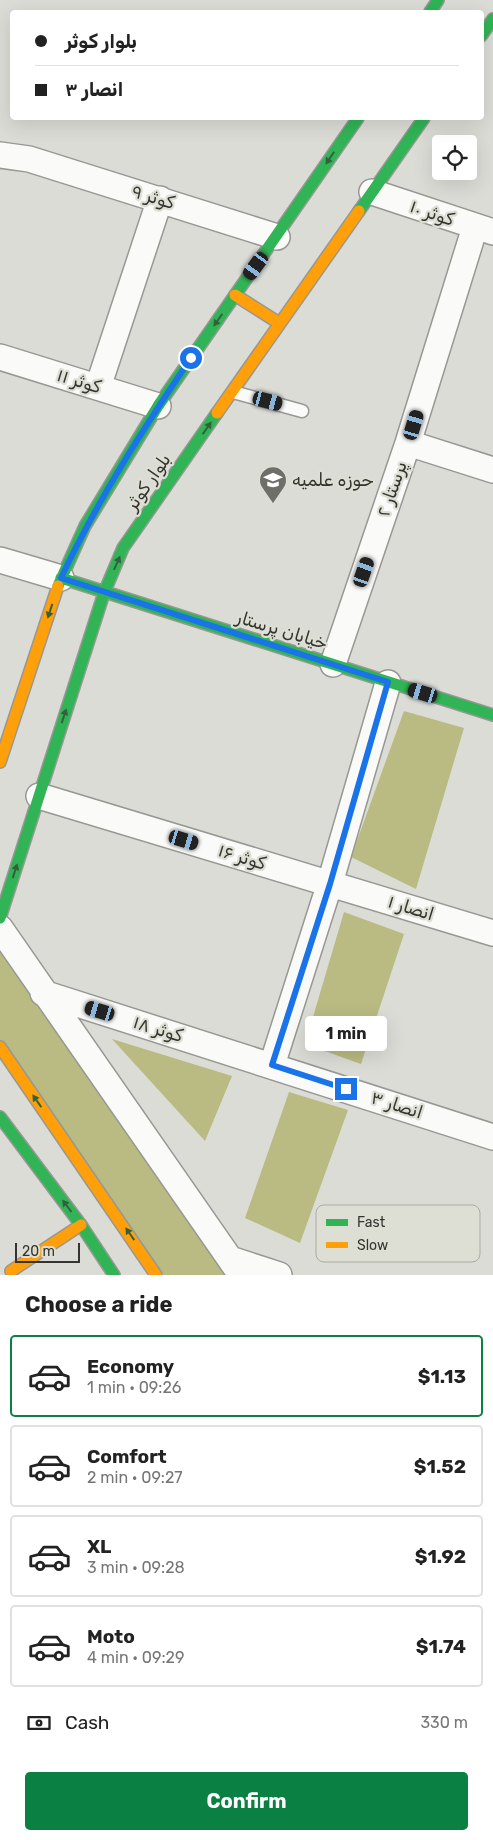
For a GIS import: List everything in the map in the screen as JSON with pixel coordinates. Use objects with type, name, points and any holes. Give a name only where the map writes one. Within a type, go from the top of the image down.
[{"type":"main road","points":[[484,32],[493,19]]},
{"type":"main road","name":"بلوار کوثر","points":[[1,759],[61,578],[85,526],[158,406],[357,120]]},
{"type":"main road","name":"بلوار کوثر","points":[[0,918],[104,593],[123,548],[423,120]]},
{"type":"main road","points":[[235,294],[279,323]]},
{"type":"main road","name":"خیابان پرستار","points":[[61,578],[493,715]]},
{"type":"main road","points":[[0,1047],[156,1275]]},
{"type":"main road","points":[[0,1117],[81,1225],[114,1275]]},
{"type":"main road","points":[[10,1270],[81,1225]]},
{"type":"street","name":"کوثر ۹","points":[[0,155],[29,159],[277,237]]},
{"type":"street","name":"کوثر ۱۰","points":[[372,192],[484,230]]},
{"type":"street","points":[[98,387],[160,199]]},
{"type":"street","name":"پرستار ۲","points":[[333,664],[408,443],[484,230]]},
{"type":"street","name":"کوثر ۱۱","points":[[0,356],[158,406]]},
{"type":"street","points":[[408,443],[493,470]]},
{"type":"street","points":[[0,560],[61,578]]},
{"type":"street","points":[[272,1065],[330,884],[388,682]]},
{"type":"street","name":"کوثر ۱۶","points":[[38,796],[330,884]]},
{"type":"street","name":"انصار ۱","points":[[330,884],[493,934]]},
{"type":"street","points":[[0,928],[43,993],[236,1267],[279,1275]]},
{"type":"street","name":"کوثر ۱۸","points":[[43,993],[272,1065]]},
{"type":"street","name":"انصار ۳","points":[[272,1065],[493,1137]]},
{"type":"lane","points":[[233,392],[302,411]]},
{"type":"green space","points":[[404,711],[464,728],[416,889],[351,857]]},
{"type":"green space","points":[[344,912],[404,934],[361,1064],[305,1044]]},
{"type":"green space","points":[[0,928],[241,1275],[153,1275],[0,1049]]},
{"type":"green space","points":[[112,1039],[232,1076],[205,1141]]},
{"type":"green space","points":[[289,1092],[348,1110],[300,1243],[245,1218]]},
{"type":"traffic: fast","points":[[431,10],[438,0]]},
{"type":"traffic: fast","points":[[484,32],[493,19]]},
{"type":"traffic: fast","points":[[58,586],[85,526],[158,406],[357,120]]},
{"type":"traffic: fast","points":[[359,211],[423,120]]},
{"type":"traffic: fast","points":[[0,918],[104,593],[123,548],[217,413]]},
{"type":"traffic: fast","points":[[61,578],[493,715]]},
{"type":"traffic: fast","points":[[0,1117],[81,1225],[114,1275]]},
{"type":"traffic: slow","points":[[217,413],[359,211]]},
{"type":"traffic: slow","points":[[235,295],[279,323]]},
{"type":"traffic: slow","points":[[0,762],[58,586]]},
{"type":"traffic: slow","points":[[0,1047],[156,1275]]},
{"type":"traffic: slow","points":[[11,1271],[81,1225]]},
{"type":"place","name":"حوزه علمیه","points":[[273,504]]},
{"type":"route","points":[[191,358],[158,406],[85,526],[61,578],[388,682],[330,884],[272,1065],[346,1089]]}]
